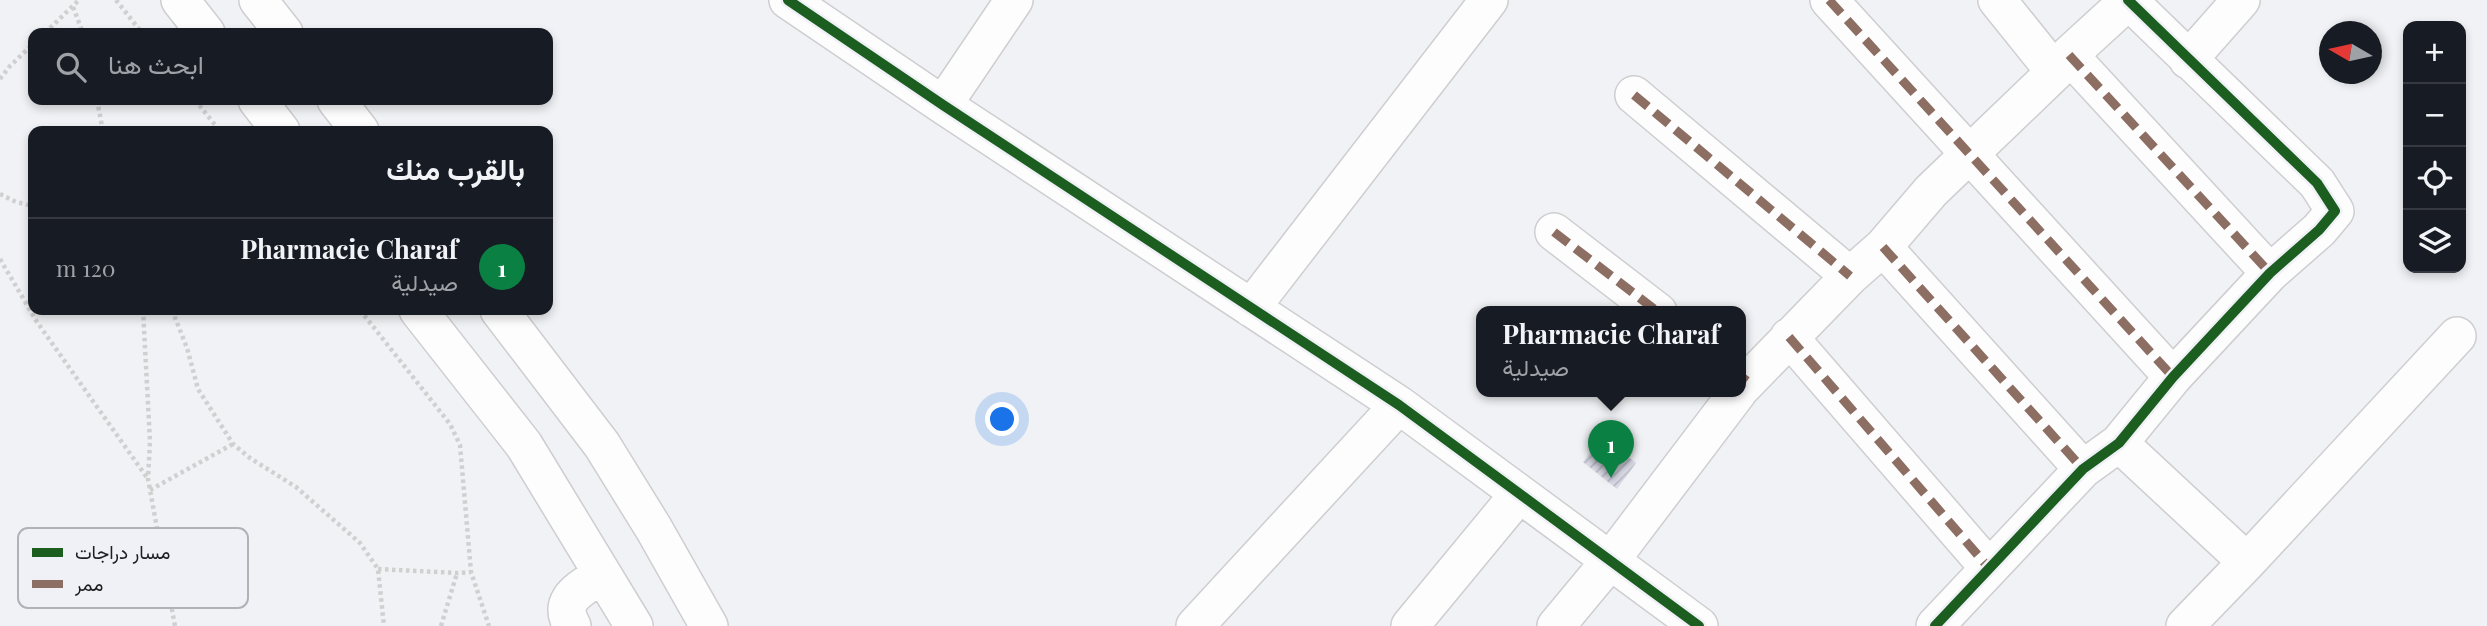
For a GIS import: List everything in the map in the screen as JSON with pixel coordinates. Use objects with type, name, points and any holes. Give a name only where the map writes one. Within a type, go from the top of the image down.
[{"type":"street","points":[[180,0],[202,28]]},
{"type":"street","points":[[258,0],[280,28]]},
{"type":"street","points":[[788,0],[1399,405],[1611,561],[1676,620]]},
{"type":"street","points":[[943,105],[1014,0]]},
{"type":"street","points":[[1251,308],[1489,0]]},
{"type":"street","points":[[1829,0],[2173,377]]},
{"type":"street","points":[[1997,0],[2270,273]]},
{"type":"street","points":[[1746,380],[1882,247],[1931,191],[2129,0],[2317,183],[2335,211],[2319,230],[2270,273],[2173,377],[2119,443],[2083,469],[1935,626]]},
{"type":"street","points":[[2188,60],[2241,0]]},
{"type":"street","points":[[1634,95],[1850,276]]},
{"type":"street","points":[[261,105],[277,126]]},
{"type":"street","points":[[340,105],[356,126]]},
{"type":"street","points":[[1554,232],[1650,306]]},
{"type":"street","points":[[1882,247],[2083,469]]},
{"type":"street","points":[[422,315],[524,445],[634,626]]},
{"type":"street","points":[[503,315],[602,446],[654,529],[709,626]]},
{"type":"street","points":[[2185,626],[2457,336]]},
{"type":"street","points":[[1789,337],[1989,568]]},
{"type":"street","points":[[1556,626],[1611,561],[1732,397]]},
{"type":"street","points":[[1195,626],[1399,405]]},
{"type":"street","points":[[2119,443],[2247,562]]},
{"type":"street","points":[[1410,626],[1519,494]]},
{"type":"street","points":[[572,626],[567,616],[570,598],[602,574]]},
{"type":"path","points":[[50,28],[79,0]]},
{"type":"path","points":[[116,0],[138,28]]},
{"type":"path","points":[[73,7],[81,28]]},
{"type":"path","points":[[0,79],[28,49]]},
{"type":"path","points":[[98,105],[102,126]]},
{"type":"path","points":[[199,105],[216,126]]},
{"type":"path","points":[[0,194],[28,205]]},
{"type":"path","points":[[0,259],[28,307]]},
{"type":"path","points":[[33,315],[148,479]]},
{"type":"path","points":[[143,315],[150,440],[148,479],[157,528]]},
{"type":"path","points":[[174,315],[187,348],[198,389],[233,444],[296,487],[360,543],[378,569],[384,626]]},
{"type":"path","points":[[364,315],[450,424],[460,445],[471,572],[489,626]]},
{"type":"path","points":[[150,491],[233,444]]},
{"type":"path","points":[[378,569],[471,572]]},
{"type":"path","points":[[441,626],[457,573]]},
{"type":"path","points":[[171,608],[174,626]]},
{"type":"building","points":[[1602,436],[1636,463],[1617,489],[1583,462]]},
{"type":"marked path","points":[[1829,0],[2173,377]]},
{"type":"marked path","points":[[2069,55],[2270,273]]},
{"type":"marked path","points":[[1634,95],[1850,276]]},
{"type":"marked path","points":[[1554,232],[1650,306]]},
{"type":"marked path","points":[[1883,247],[2083,469]]},
{"type":"marked path","points":[[1789,337],[1989,568]]},
{"type":"cycle path","points":[[788,0],[1399,405],[1699,626]]},
{"type":"cycle path","points":[[1935,626],[2083,469],[2119,443],[2173,377],[2270,273],[2319,230],[2335,211],[2317,183],[2128,0]]},
{"type":"place","name":"Pharmacie Charaf","points":[[1611,478]]}]
